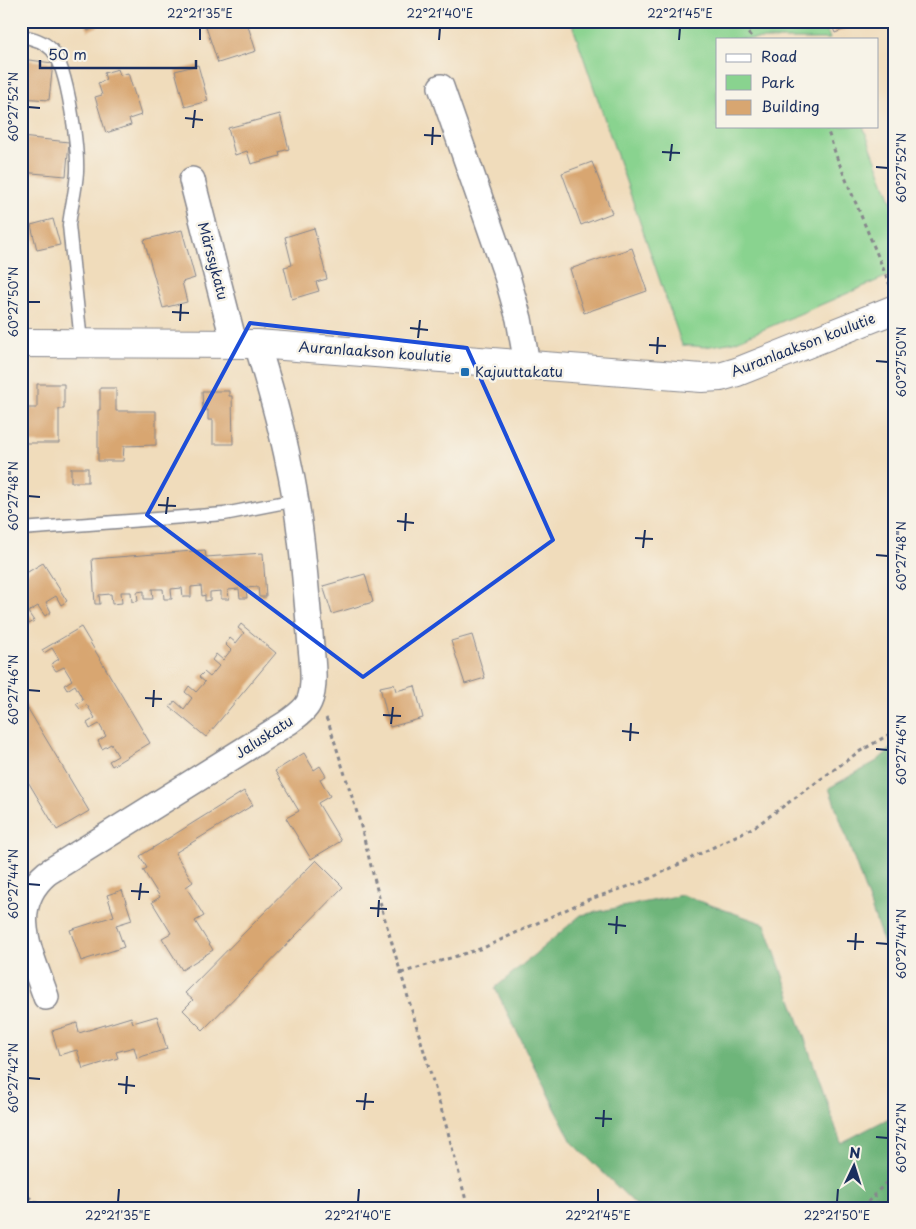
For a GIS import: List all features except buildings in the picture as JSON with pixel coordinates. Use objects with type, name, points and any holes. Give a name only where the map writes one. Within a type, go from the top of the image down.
[{"type":"street","points":[[441,87],[511,290],[519,319],[526,364]]},
{"type":"street","name":"Märssykatu","points":[[192,180],[245,343]]},
{"type":"street","name":"Auranlaakson koulutie","points":[[21,343],[245,343],[685,378],[720,377],[738,372],[892,297]]},
{"type":"street","points":[[245,343],[281,429],[296,500],[313,670],[312,693],[309,702]]},
{"type":"street","name":"Jaluskatu","points":[[46,997],[26,938],[24,924],[26,900],[38,880],[287,723],[303,710],[309,702]]},
{"type":"lane","points":[[21,36],[38,40],[52,50],[59,60],[63,73],[77,158],[77,174],[69,225],[81,342]]},
{"type":"lane","points":[[21,529],[224,514],[296,500]]},
{"type":"path","points":[[738,21],[753,38]]},
{"type":"path","points":[[827,128],[892,297]]},
{"type":"path","points":[[309,702],[317,707],[329,724],[359,819],[468,1208]]},
{"type":"path","points":[[401,973],[483,948],[587,900],[646,881],[756,826],[857,753],[895,731]]},
{"type":"path","points":[[862,1208],[895,1173]]},
{"type":"path","points":[[21,1192],[45,1208]]},
{"type":"path","points":[[874,1194],[881,1208]]},
{"type":"highlighted area","points":[[250,323],[467,348],[553,540],[363,677],[147,515]]},
{"type":"green space","points":[[571,21],[823,21],[830,38],[716,38],[716,128],[864,128],[895,211],[895,273],[734,342],[705,347],[682,345]]},
{"type":"green space","points":[[895,745],[895,975],[829,788],[877,761]]},
{"type":"green space","points":[[682,895],[765,924],[841,1143],[893,1116],[890,1075],[895,1066],[895,1208],[639,1208],[572,1142],[495,988],[581,915]]},
{"type":"place","name":"Kajuuttakatu","points":[[465,372]]}]
